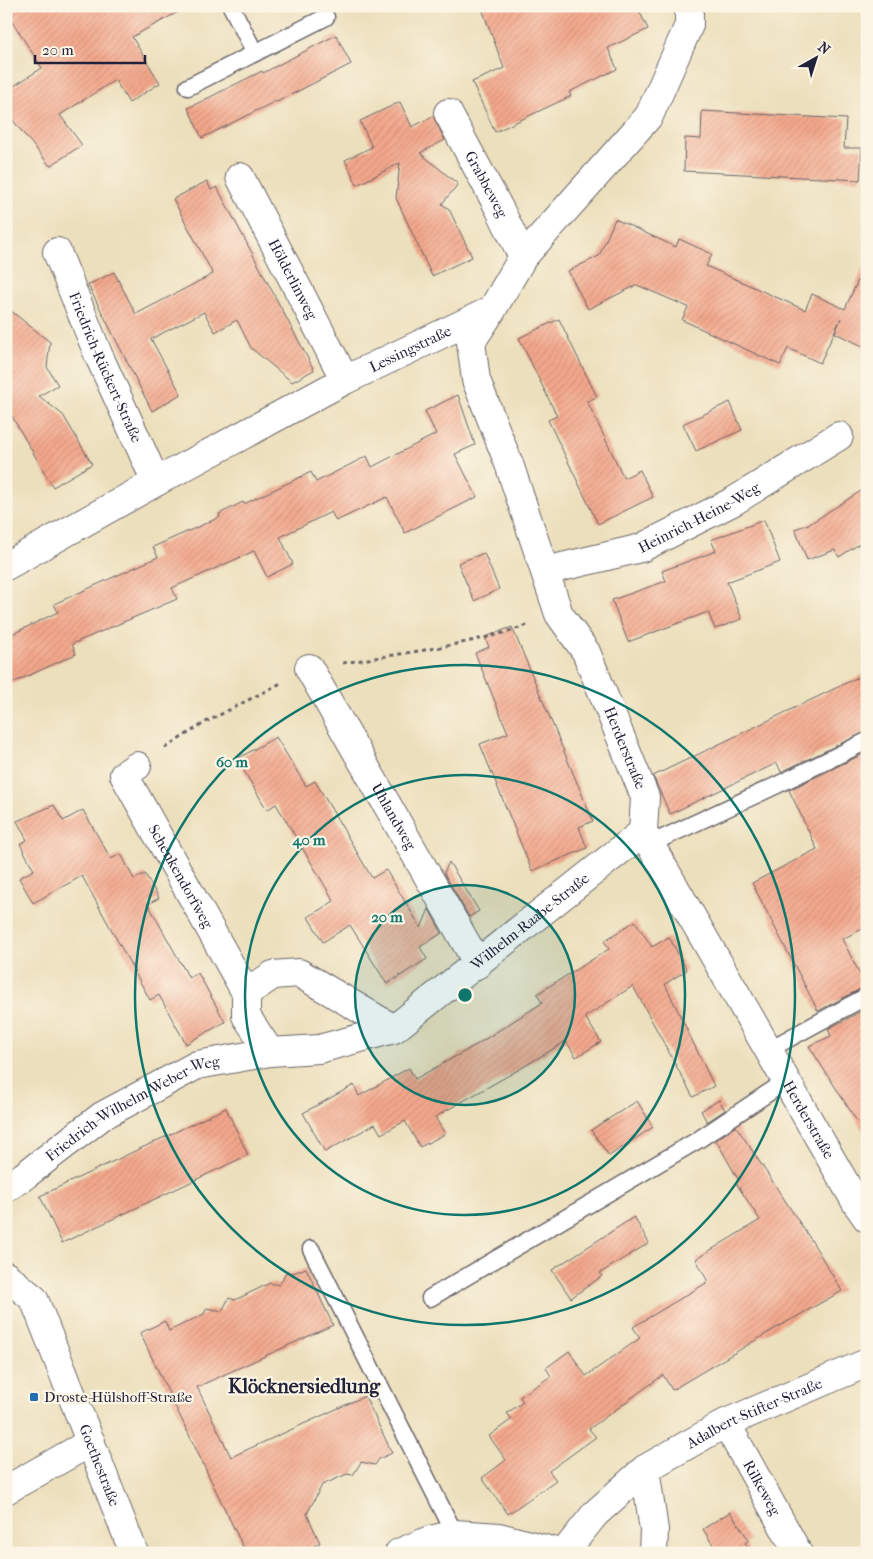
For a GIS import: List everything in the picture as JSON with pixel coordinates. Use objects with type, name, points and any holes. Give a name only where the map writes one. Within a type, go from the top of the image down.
[{"type":"street","points":[[492,310],[523,257],[649,116],[689,25],[689,6]]},
{"type":"street","name":"Grabbeweg","points":[[448,113],[523,257]]},
{"type":"street","name":"Hölderlinweg","points":[[240,177],[345,380]]},
{"type":"street","name":"Friedrich-Rückert-Straße","points":[[57,252],[98,354],[156,482]]},
{"type":"street","name":"Lessingstraße","points":[[6,566],[345,380],[492,310]]},
{"type":"street","name":"Herderstraße","points":[[492,310],[471,342],[476,380],[509,464],[559,614],[586,652],[645,797],[647,838],[786,1082],[867,1218]]},
{"type":"street","name":"Heinrich-Heine-Weg","points":[[545,571],[640,548],[734,501],[839,436]]},
{"type":"street","name":"Uhlandweg","points":[[309,668],[478,964]]},
{"type":"street","name":"Schenkendorfweg","points":[[136,766],[124,775],[246,993]]},
{"type":"street","name":"Wilhelm-Raabe-Straße","points":[[270,1052],[319,1048],[394,1030],[478,964],[647,838]]},
{"type":"street","points":[[270,1052],[246,1016],[246,993],[273,976],[299,973],[394,1030]]},
{"type":"street","name":"Friedrich-Wilhelm-Weber-Weg","points":[[6,1188],[102,1116],[197,1065],[270,1052]]},
{"type":"street","name":"Goethestraße","points":[[6,1276],[34,1299],[134,1553]]},
{"type":"street","name":"Adalbert-Stifter-Straße","points":[[564,1553],[595,1514],[645,1469],[726,1423],[867,1363]]},
{"type":"street","name":"Rilkeweg","points":[[726,1423],[798,1553]]},
{"type":"street","points":[[6,1490],[91,1442]]},
{"type":"street","points":[[645,1469],[654,1530],[653,1553]]},
{"type":"street","points":[[399,1553],[430,1540],[455,1534],[499,1537],[560,1553]]},
{"type":"lane","points":[[230,6],[255,53]]},
{"type":"lane","points":[[188,87],[326,17]]},
{"type":"lane","points":[[647,838],[775,786],[867,741]]},
{"type":"lane","points":[[768,1050],[867,996]]},
{"type":"lane","points":[[430,1298],[698,1140],[786,1082]]},
{"type":"lane","points":[[311,1249],[455,1534]]},
{"type":"building","points":[[6,6],[189,6],[132,37],[160,83],[129,103],[115,80],[60,115],[82,145],[50,166],[6,112],[6,91],[42,68],[6,12]]},
{"type":"building","points":[[481,6],[637,6],[648,29],[608,48],[617,69],[569,92],[571,96],[495,132],[472,82],[504,68]]},
{"type":"building","points":[[336,35],[351,64],[202,138],[188,108],[262,71],[263,73]]},
{"type":"building","points":[[400,102],[412,127],[433,116],[445,140],[420,153],[458,184],[442,204],[449,209],[472,257],[432,276],[396,198],[400,163],[357,185],[345,160],[372,147],[360,121]]},
{"type":"building","points":[[702,111],[846,119],[844,148],[862,148],[860,180],[684,171],[685,138],[701,139]]},
{"type":"building","points":[[207,181],[211,190],[217,187],[314,370],[292,382],[251,348],[237,320],[215,332],[204,312],[151,339],[181,394],[152,411],[88,285],[114,272],[136,314],[213,274],[173,199]]},
{"type":"building","points":[[615,219],[676,247],[679,239],[712,254],[706,266],[805,310],[812,294],[845,309],[867,260],[867,348],[835,333],[841,318],[820,363],[788,348],[780,365],[682,320],[688,307],[637,285],[588,309],[568,271],[599,256]]},
{"type":"building","points":[[6,307],[50,342],[47,367],[58,385],[39,396],[63,415],[92,464],[53,487],[10,413],[6,415]]},
{"type":"building","points":[[559,319],[597,397],[587,401],[624,478],[640,470],[653,497],[598,524],[548,420],[557,416],[519,338]]},
{"type":"building","points":[[458,395],[475,445],[455,454],[477,497],[405,533],[387,497],[336,521],[331,512],[280,537],[293,564],[267,577],[254,551],[172,588],[177,599],[72,644],[76,654],[6,686],[6,637],[58,612],[54,604],[158,557],[153,547],[220,517],[219,514],[243,502],[244,504],[311,472],[316,482],[367,456],[372,467],[436,434],[425,411]]},
{"type":"building","points":[[730,402],[742,430],[696,451],[683,424]]},
{"type":"building","points":[[867,487],[867,539],[839,557],[835,550],[807,560],[795,529],[811,523]]},
{"type":"building","points":[[764,520],[780,562],[727,582],[742,619],[715,629],[708,612],[628,642],[612,600],[666,581],[662,571],[716,551],[711,540]]},
{"type":"building","points":[[484,553],[499,589],[474,601],[458,563]]},
{"type":"building","points":[[512,627],[593,821],[579,827],[587,848],[532,871],[480,744],[508,733],[475,653],[489,647],[485,637]]},
{"type":"building","points":[[867,673],[867,731],[781,772],[777,763],[670,814],[653,776]]},
{"type":"building","points":[[276,737],[306,786],[315,781],[372,878],[386,870],[421,928],[429,909],[442,933],[420,947],[427,959],[387,984],[350,925],[323,942],[308,917],[334,901],[276,804],[267,810],[237,759]]},
{"type":"building","points":[[867,752],[867,927],[842,939],[866,986],[818,1011],[752,883],[817,849],[789,790]]},
{"type":"building","points":[[54,805],[63,821],[83,810],[111,859],[121,854],[134,879],[145,874],[159,898],[148,904],[189,978],[198,973],[225,1022],[186,1044],[159,995],[150,1000],[82,876],[33,903],[19,878],[34,870],[20,844],[27,840],[17,821]]},
{"type":"building","points":[[449,862],[479,911],[469,917],[444,873]]},
{"type":"building","points":[[635,921],[652,947],[669,937],[687,970],[665,984],[714,1086],[693,1097],[633,986],[585,1017],[601,1042],[576,1057],[566,1041],[435,1117],[445,1134],[420,1147],[405,1121],[381,1134],[375,1124],[325,1152],[303,1113],[354,1085],[359,1096],[409,1068],[415,1079],[476,1045],[542,1003],[537,994],[609,949],[604,941]]},
{"type":"building","points":[[867,1008],[867,1137],[809,1046],[831,1036],[828,1029]]},
{"type":"building","points":[[719,1100],[725,1110],[707,1122],[701,1111]]},
{"type":"building","points":[[637,1101],[653,1127],[609,1156],[591,1130]]},
{"type":"building","points":[[226,1108],[248,1155],[62,1243],[40,1196]]},
{"type":"building","points":[[736,1126],[813,1243],[842,1291],[672,1390],[663,1375],[589,1429],[596,1437],[549,1471],[556,1480],[508,1514],[482,1478],[506,1460],[489,1436],[512,1419],[507,1413],[523,1402],[520,1397],[551,1376],[546,1368],[569,1351],[586,1376],[640,1338],[633,1327],[708,1282],[696,1259],[760,1220],[736,1183],[739,1181],[716,1140]]},
{"type":"building","points":[[634,1217],[649,1243],[600,1273],[602,1276],[571,1298],[552,1270]]},
{"type":"building","points":[[306,1268],[333,1325],[197,1387],[231,1457],[365,1396],[392,1453],[379,1459],[375,1465],[361,1462],[353,1475],[347,1474],[322,1485],[307,1514],[320,1543],[301,1553],[246,1553],[140,1333],[165,1321],[169,1331],[204,1314],[207,1308],[222,1311],[229,1298],[235,1300],[270,1283],[279,1285],[286,1272],[293,1273]]},
{"type":"building","points":[[730,1512],[749,1540],[745,1543],[752,1553],[718,1553],[703,1529]]},
{"type":"place","name":"Droste-Hülshoff-Straße","points":[[34,1397]]},
{"type":"district","name":"Klöcknersiedlung","points":[[304,1386]]}]
